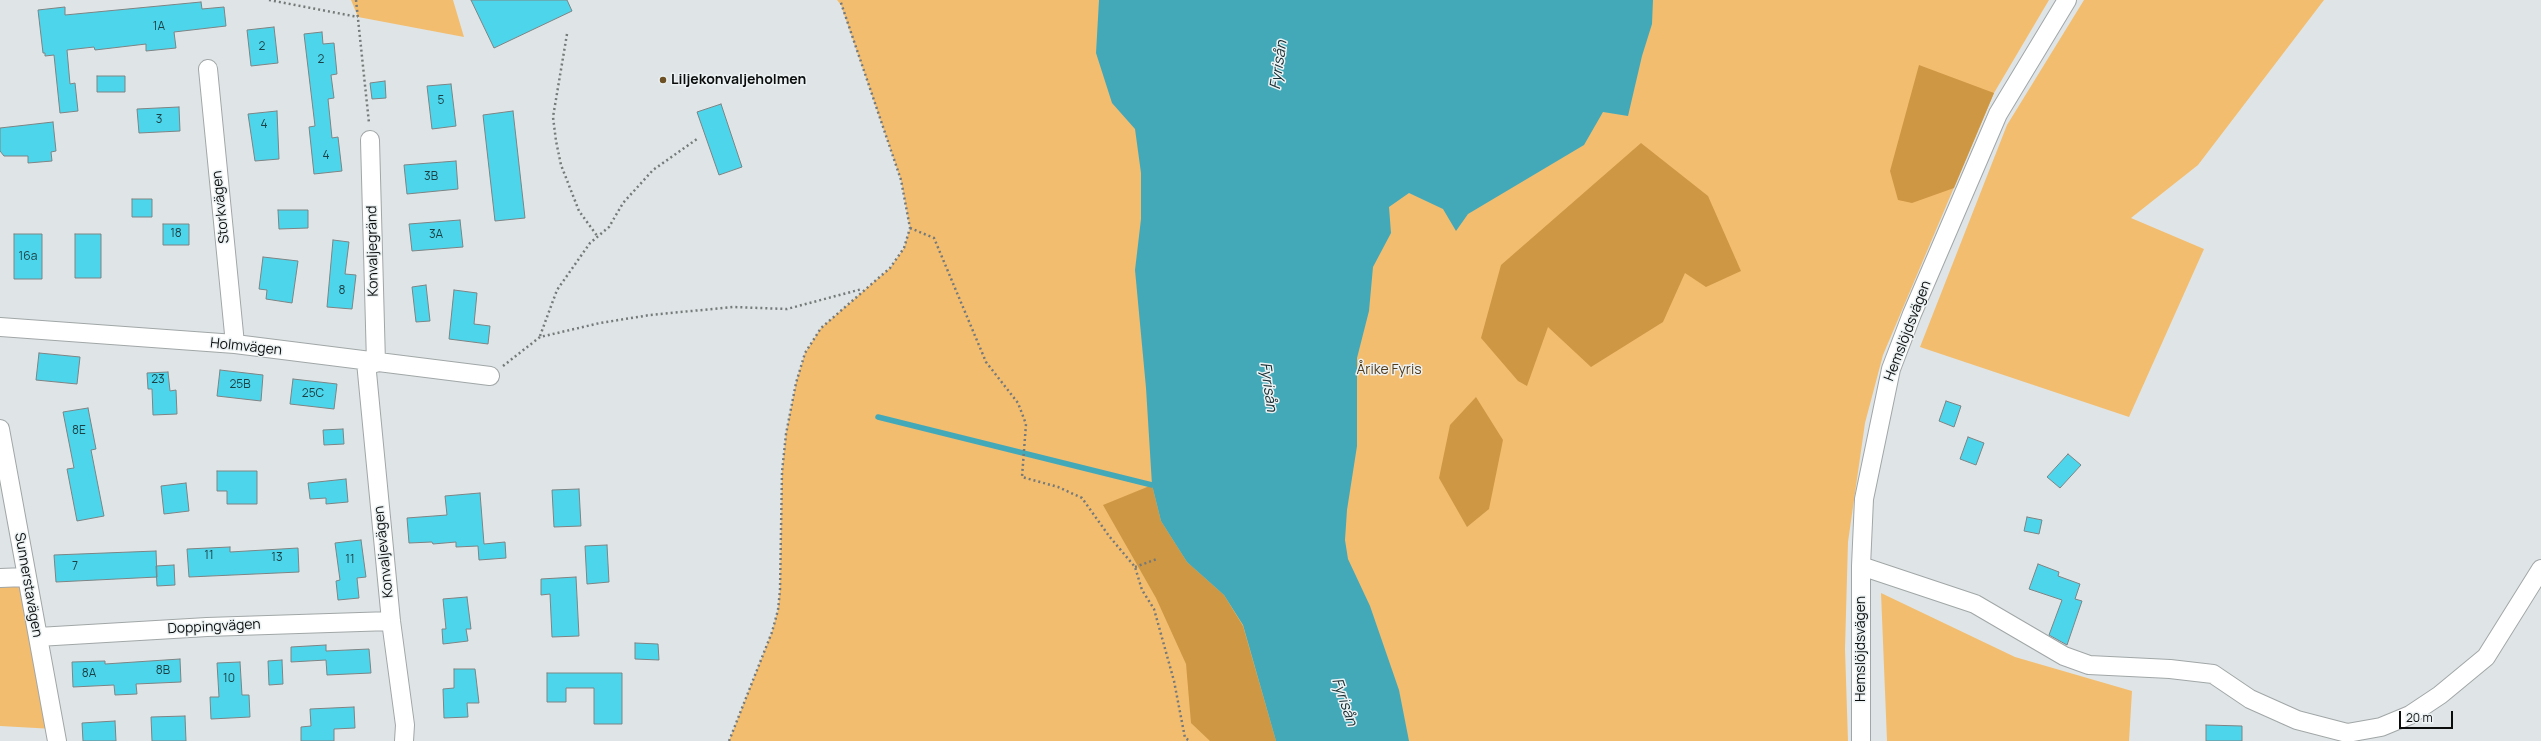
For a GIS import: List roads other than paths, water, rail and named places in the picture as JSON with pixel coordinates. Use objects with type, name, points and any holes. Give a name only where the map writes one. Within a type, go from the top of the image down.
[{"type":"street","name":"Hemslöjdsvägen","points":[[1861,741],[1861,566],[1864,499],[1873,446],[1894,362],[1912,314],[1998,114],[2067,0]]},
{"type":"street","name":"Storkvägen","points":[[208,69],[235,344]]},
{"type":"street","name":"Konvaljegränd","points":[[370,140],[371,362]]},
{"type":"street","name":"Holmvägen","points":[[0,327],[235,344],[490,376]]},
{"type":"street","name":"Konvaljevägen","points":[[371,362],[391,621],[405,725],[404,741]]},
{"type":"street","name":"Sunnerstavägen","points":[[0,429],[57,741]]},
{"type":"street","points":[[1861,566],[1976,604],[2064,656],[2089,665],[2170,669],[2213,674],[2250,699],[2297,720],[2347,733],[2381,727],[2410,715],[2440,695],[2486,657],[2541,568]]},
{"type":"street","points":[[0,578],[26,577]]},
{"type":"street","name":"Doppingvägen","points":[[38,637],[207,627],[391,621]]},
{"type":"water","name":"Fyrisån","points":[[1099,0],[1653,0],[1652,24],[1642,56],[1628,116],[1603,112],[1584,145],[1468,214],[1456,231],[1443,209],[1409,193],[1389,207],[1391,233],[1373,267],[1369,311],[1357,358],[1357,446],[1347,510],[1345,540],[1348,559],[1370,606],[1399,690],[1409,741],[1276,741],[1243,625],[1224,595],[1187,562],[1161,521],[1152,485],[1146,388],[1135,270],[1141,219],[1141,173],[1135,129],[1112,103],[1096,53]]},
{"type":"waterway","points":[[878,417],[1152,485]]},
{"type":"place","name":"Liljekonvaljeholmen","points":[[663,80]]},
{"type":"park label","name":"Årike Fyris","points":[[1389,370]]}]
